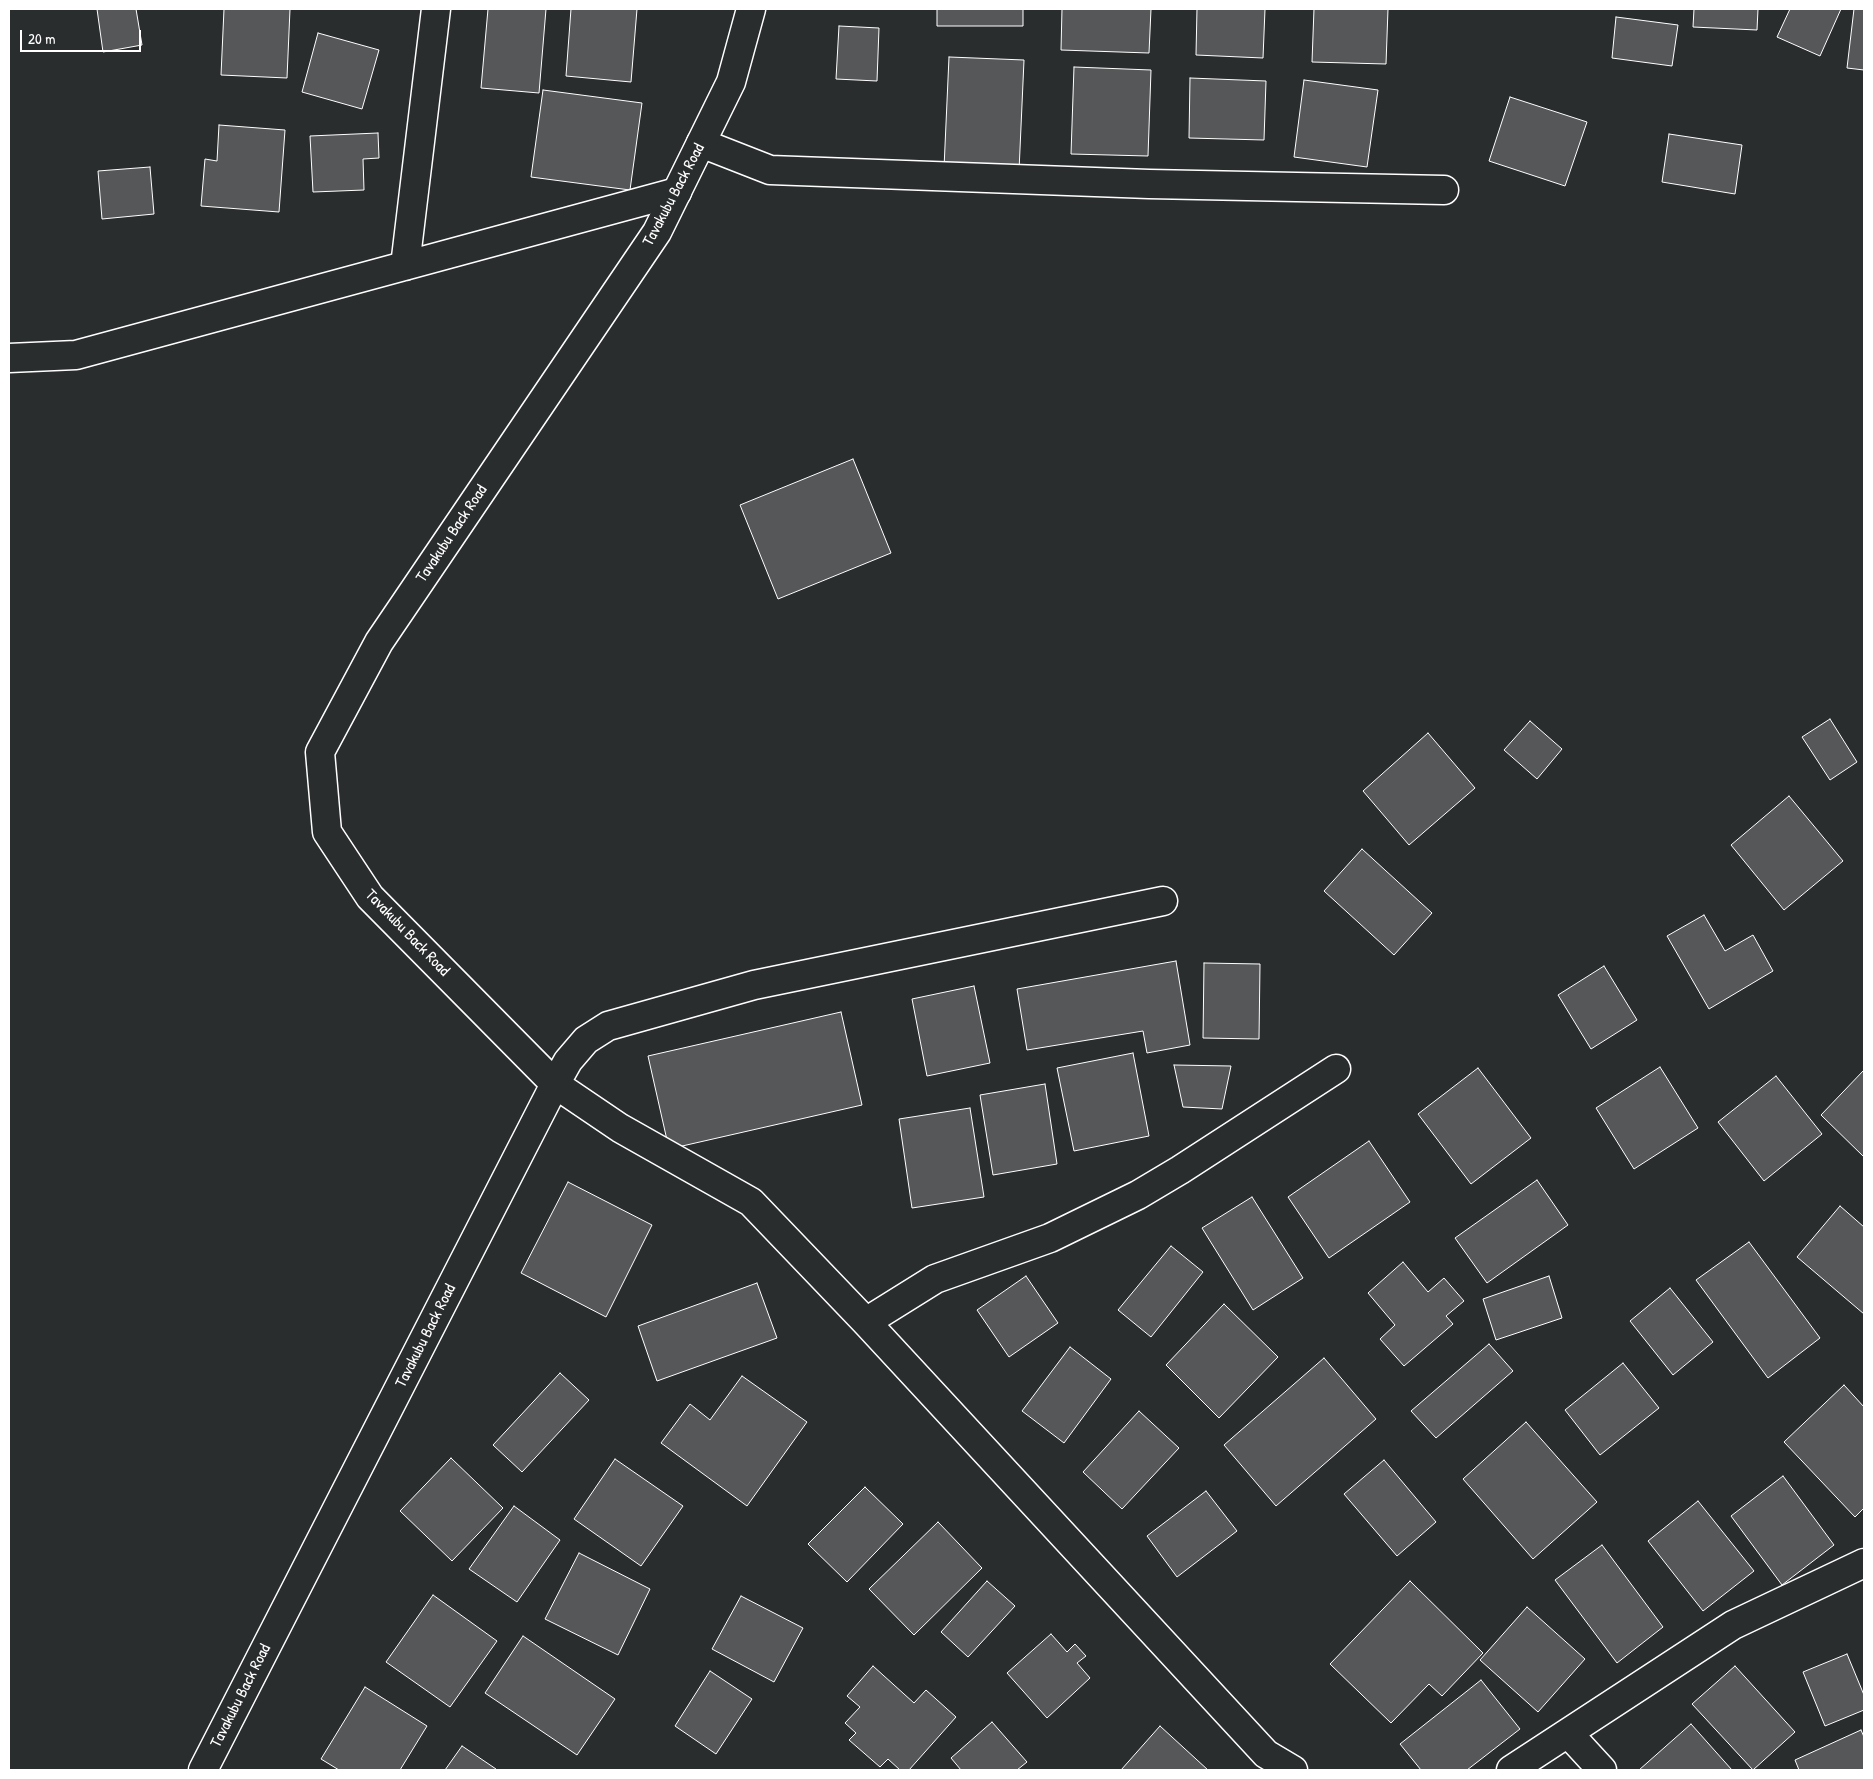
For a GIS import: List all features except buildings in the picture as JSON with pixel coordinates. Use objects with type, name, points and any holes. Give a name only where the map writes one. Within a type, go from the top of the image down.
[{"type":"street","points":[[405,266],[436,9]]},
{"type":"street","name":"Tavakubu Back Road","points":[[203,1770],[555,1084],[370,897],[327,832],[320,752],[379,642],[657,232],[731,82],[751,9]]},
{"type":"street","points":[[701,143],[770,170],[1139,183],[1444,190]]},
{"type":"street","points":[[9,358],[76,355],[677,192]]},
{"type":"street","points":[[1163,900],[754,985],[608,1026],[586,1040],[568,1061],[555,1084],[620,1128],[751,1202],[866,1322],[1266,1754],[1294,1770]]},
{"type":"street","points":[[866,1322],[935,1279],[1050,1238],[1138,1195],[1336,1069]]},
{"type":"street","points":[[1511,1770],[1733,1625],[1864,1563]]},
{"type":"street","points":[[1568,1733],[1602,1770]]}]
